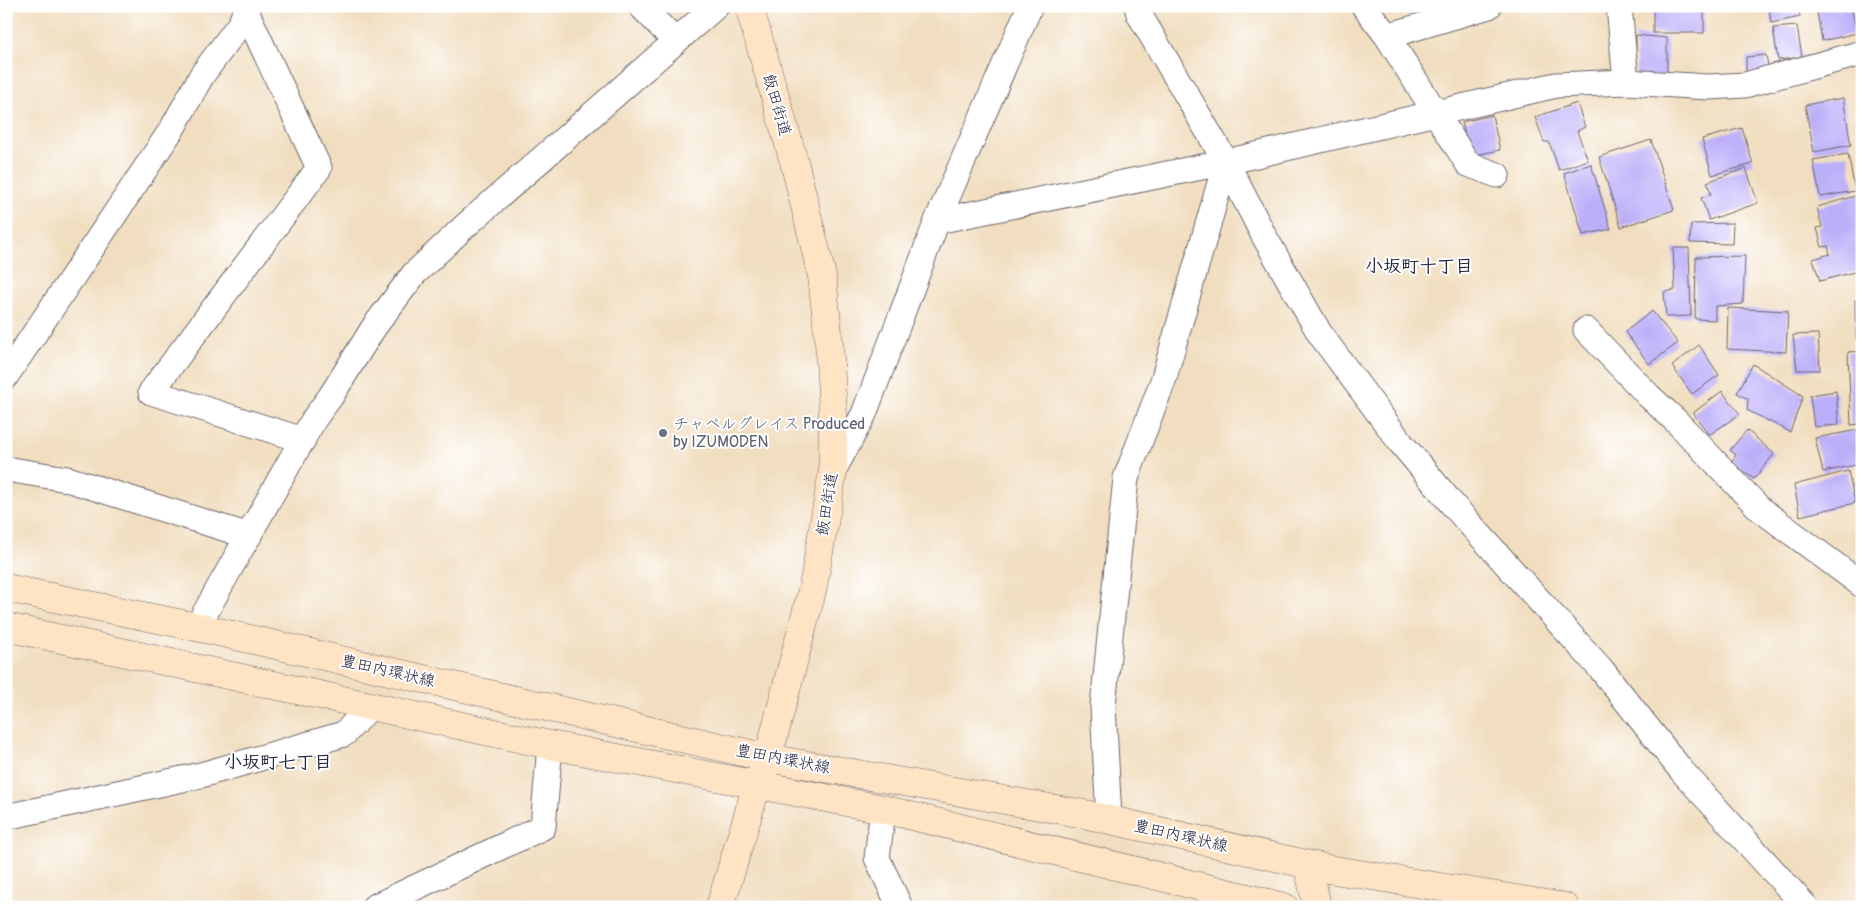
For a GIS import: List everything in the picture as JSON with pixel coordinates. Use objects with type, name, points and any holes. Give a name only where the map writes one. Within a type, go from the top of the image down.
[{"type":"street","points":[[641,6],[675,41]]},
{"type":"street","points":[[197,627],[303,440],[374,327],[414,274],[471,220],[716,6]]},
{"type":"street","name":"飯田街道","points":[[720,907],[757,785],[768,758],[813,587],[833,470],[833,415],[829,342],[822,276],[794,165],[748,6]]},
{"type":"street","points":[[833,470],[864,414],[937,221],[1030,6]]},
{"type":"street","points":[[1137,6],[1139,14],[1226,162],[1264,236],[1320,334],[1401,443],[1452,504],[1601,669],[1682,770],[1806,907]]},
{"type":"street","points":[[1364,6],[1387,36],[1468,164],[1497,175]]},
{"type":"street","points":[[1387,36],[1489,6]]},
{"type":"street","points":[[1619,6],[1626,82]]},
{"type":"street","points":[[247,9],[319,168],[151,392],[303,440]]},
{"type":"street","points":[[6,376],[172,129],[202,75],[240,24],[247,9]]},
{"type":"street","points":[[937,221],[1226,162],[1556,84],[1626,82],[1708,86],[1745,85],[1862,53]]},
{"type":"street","points":[[1109,820],[1102,706],[1126,478],[1163,381],[1226,162]]},
{"type":"street","points":[[1586,330],[1760,509],[1862,585]]},
{"type":"street","points":[[6,469],[67,479],[249,536]]},
{"type":"street","name":"豊田内環状線","points":[[6,588],[197,627],[768,758],[1109,820],[1328,870],[1565,907]]},
{"type":"street","name":"豊田内環状線","points":[[6,627],[550,745],[883,809],[1284,907]]},
{"type":"street","points":[[6,817],[201,775],[344,734],[371,706]]},
{"type":"street","points":[[374,907],[543,827],[550,745]]},
{"type":"street","points":[[883,809],[877,858],[900,907]]},
{"type":"street","points":[[1308,865],[1316,907]]},
{"type":"building","points":[[1653,6],[1704,6],[1704,33],[1653,33]]},
{"type":"building","points":[[1769,6],[1798,6],[1800,17],[1771,23]]},
{"type":"building","points":[[1816,6],[1851,6],[1857,33],[1822,41]]},
{"type":"building","points":[[1797,26],[1802,57],[1778,60],[1773,28]]},
{"type":"building","points":[[1636,35],[1667,38],[1667,77],[1636,76]]},
{"type":"building","points":[[1766,55],[1769,71],[1746,73],[1746,57]]},
{"type":"building","points":[[1843,98],[1851,145],[1814,152],[1805,105]]},
{"type":"building","points":[[1577,103],[1585,127],[1577,131],[1588,160],[1559,170],[1549,142],[1544,142],[1535,117]]},
{"type":"building","points":[[1492,115],[1500,150],[1470,156],[1462,122]]},
{"type":"building","points":[[1742,128],[1753,164],[1712,175],[1702,139]]},
{"type":"building","points":[[1651,140],[1674,210],[1621,227],[1599,157]]},
{"type":"building","points":[[1848,154],[1855,191],[1820,197],[1813,160]]},
{"type":"building","points":[[1591,164],[1611,229],[1583,235],[1564,173]]},
{"type":"building","points":[[1746,168],[1758,203],[1709,220],[1701,198],[1711,194],[1707,182]]},
{"type":"building","points":[[1862,194],[1862,270],[1820,281],[1813,259],[1830,254],[1828,246],[1822,247],[1817,228],[1822,227],[1817,207]]},
{"type":"building","points":[[1733,223],[1732,244],[1690,243],[1691,224]]},
{"type":"building","points":[[1673,248],[1689,248],[1691,316],[1666,317],[1664,292],[1675,290]]},
{"type":"building","points":[[1745,256],[1743,304],[1715,306],[1715,320],[1695,319],[1696,257]]},
{"type":"building","points":[[1855,300],[1862,300],[1862,340],[1856,340]]},
{"type":"building","points":[[1728,308],[1788,311],[1786,352],[1727,349]]},
{"type":"building","points":[[1652,311],[1678,343],[1649,364],[1625,332]]},
{"type":"building","points":[[1818,334],[1820,370],[1797,370],[1793,335]]},
{"type":"building","points":[[1699,345],[1719,375],[1692,394],[1672,366]]},
{"type":"building","points":[[1862,351],[1862,424],[1851,425],[1848,352]]},
{"type":"building","points":[[1753,364],[1803,396],[1790,432],[1747,410],[1748,399],[1737,393]]},
{"type":"building","points":[[1722,391],[1740,414],[1709,435],[1693,413]]},
{"type":"building","points":[[1836,391],[1839,425],[1814,427],[1810,395]]},
{"type":"building","points":[[1747,430],[1774,454],[1754,479],[1731,462],[1736,455],[1730,450]]},
{"type":"building","points":[[1858,430],[1860,447],[1856,448],[1860,464],[1823,472],[1815,438]]},
{"type":"building","points":[[1848,471],[1855,503],[1800,516],[1794,485]]},
{"type":"building","points":[[1862,552],[1862,571],[1853,566]]},
{"type":"place","name":"チャペルグレイス Produced by IZUMODEN","points":[[663,433]]},
{"type":"district","name":"小坂町十丁目","points":[[1419,266]]},
{"type":"district","name":"小坂町七丁目","points":[[278,762]]}]
